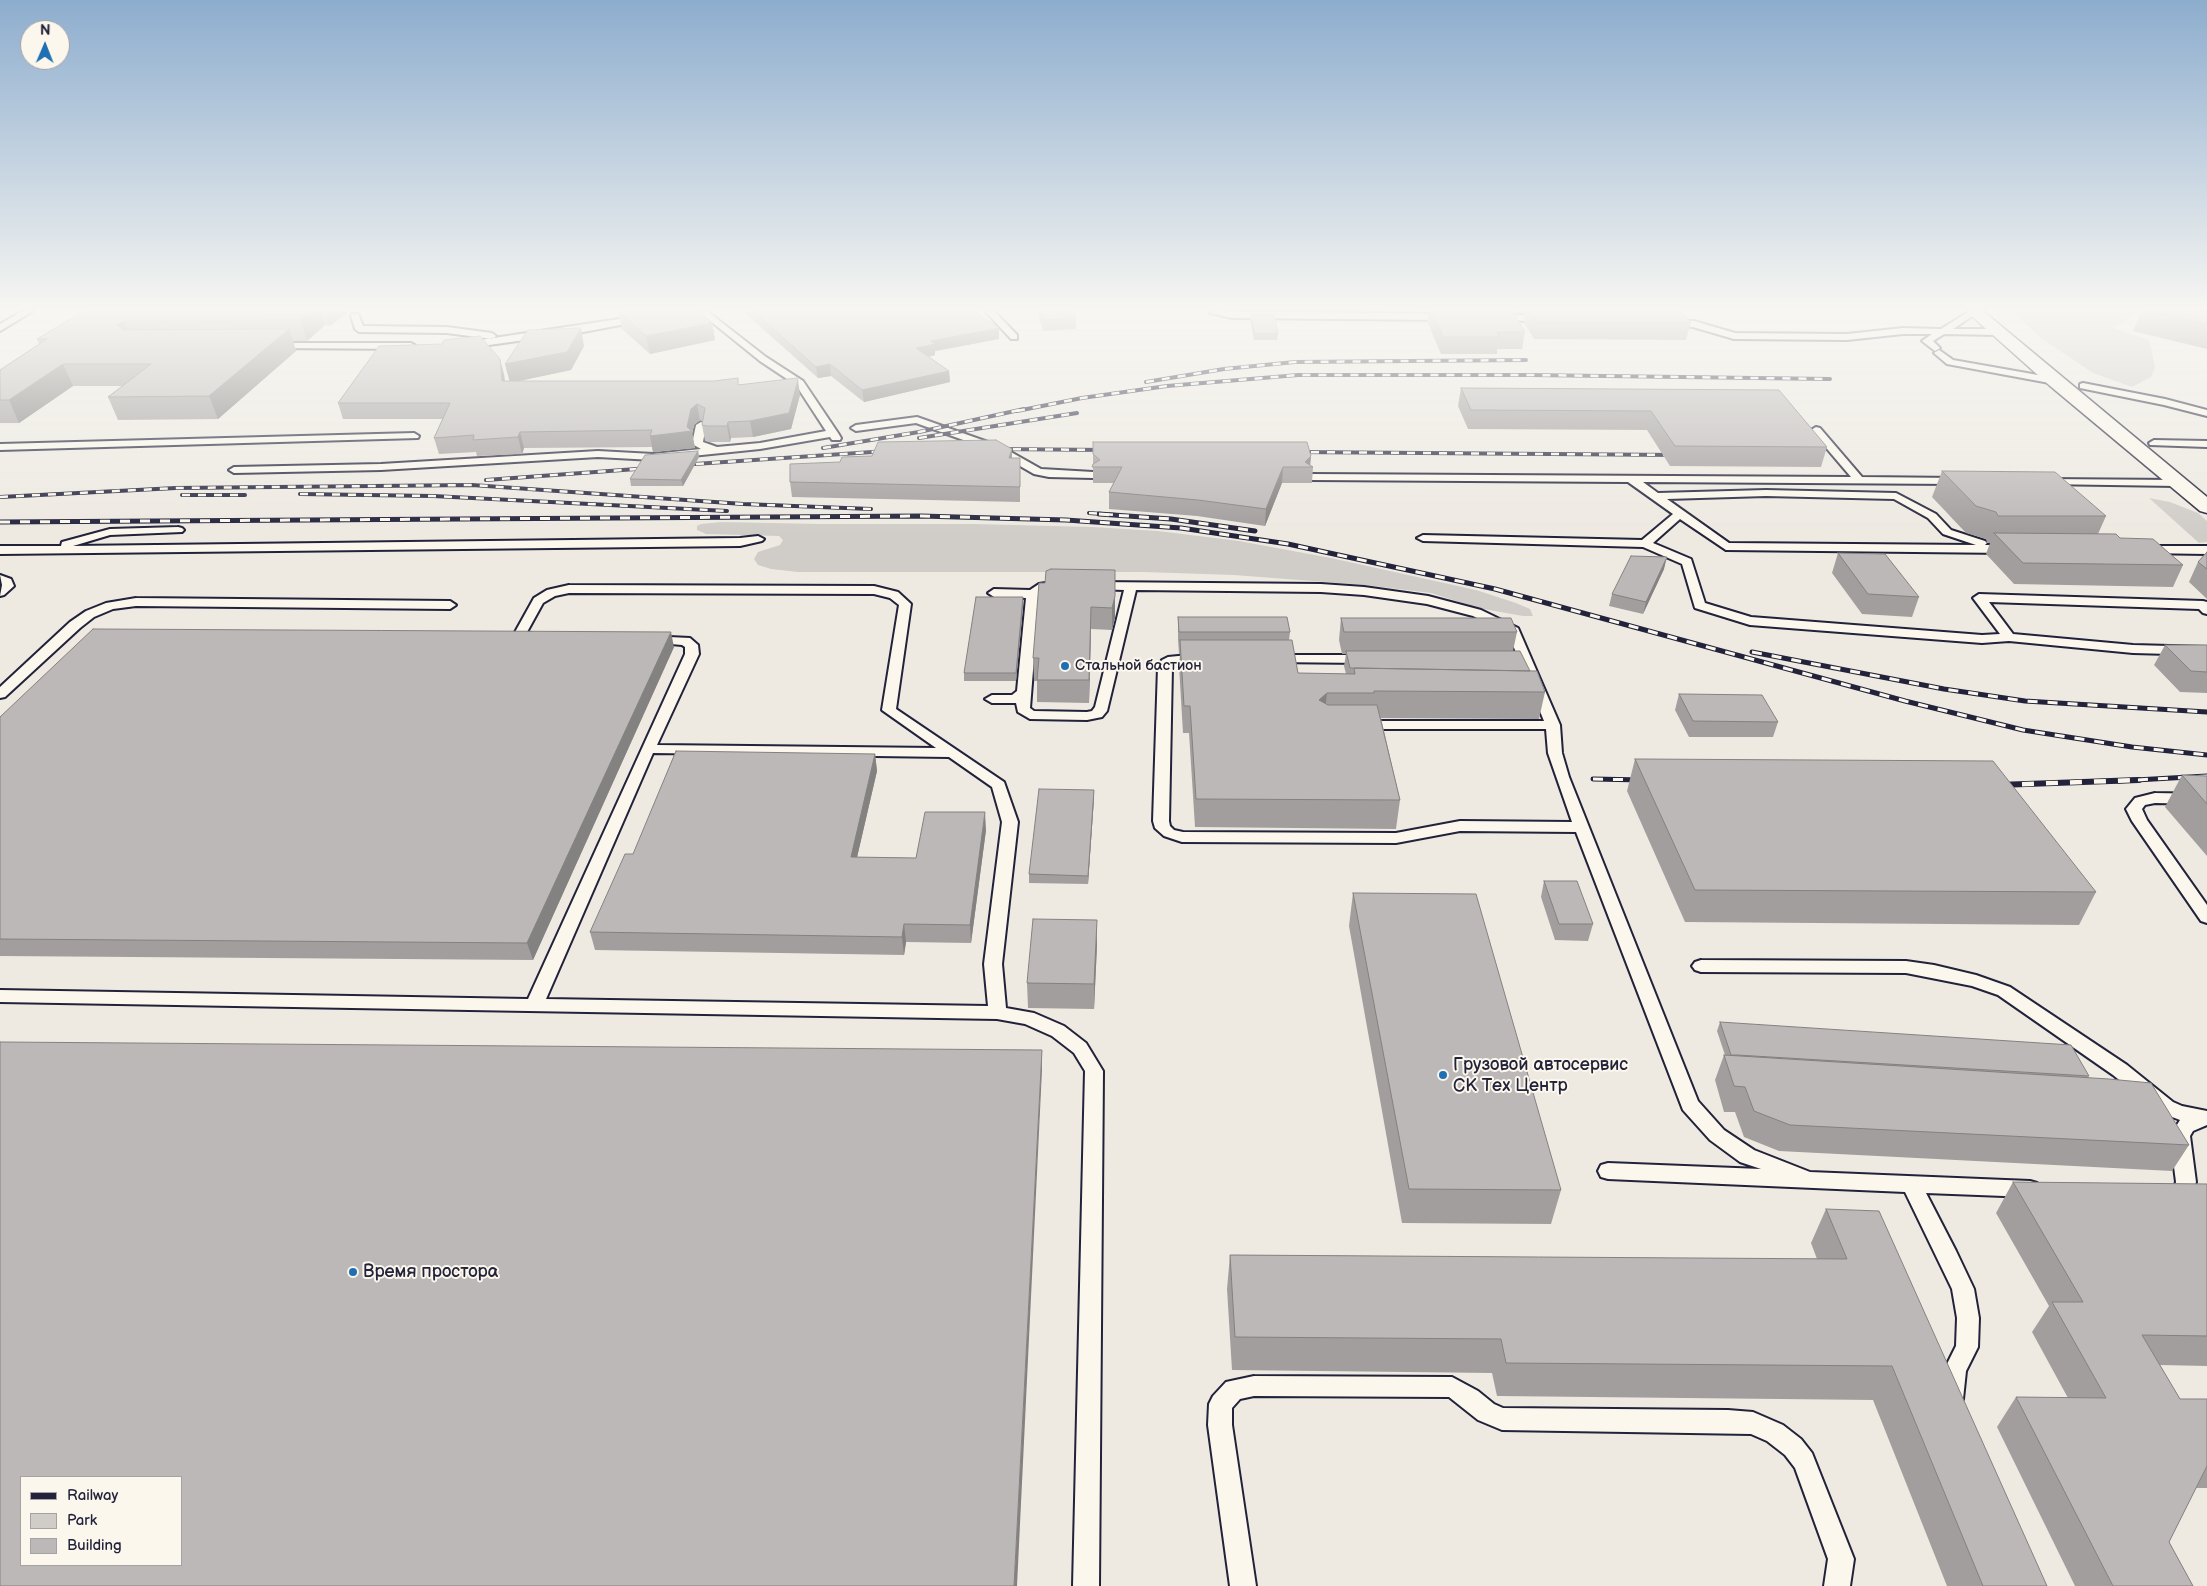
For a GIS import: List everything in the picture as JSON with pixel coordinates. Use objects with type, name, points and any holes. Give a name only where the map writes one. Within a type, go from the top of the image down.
[{"type":"highway","points":[[2060,385],[2207,507]]},
{"type":"highway","points":[[2082,386],[2205,483]]},
{"type":"highway","points":[[2152,463],[2180,463]]},
{"type":"lane","points":[[234,470],[381,467],[598,454],[653,457],[718,451],[834,436],[801,385]]},
{"type":"lane","points":[[2082,386],[2207,413]]},
{"type":"lane","points":[[2187,408],[2207,423]]},
{"type":"lane","points":[[856,428],[917,420],[998,449],[1038,472],[1093,475]]},
{"type":"lane","points":[[701,425],[697,444],[718,451]]},
{"type":"lane","points":[[1816,430],[1859,480]]},
{"type":"lane","points":[[0,447],[414,436]]},
{"type":"lane","points":[[2154,443],[2207,444]]},
{"type":"lane","points":[[1310,477],[1968,481]]},
{"type":"lane","points":[[1631,479],[1726,546],[2016,549]]},
{"type":"lane","points":[[2038,481],[2177,483]]},
{"type":"lane","points":[[1654,496],[1766,493],[1896,496],[1932,516],[1947,532],[1997,549]]},
{"type":"lane","points":[[1646,544],[1680,514]]},
{"type":"lane","points":[[43,550],[110,532],[178,530]]},
{"type":"lane","points":[[1422,538],[1646,544],[1687,562],[1699,605],[1750,621],[1982,639],[2009,637],[2133,649],[2207,651]]},
{"type":"lane","points":[[0,550],[740,542],[758,539]]},
{"type":"lane","points":[[2133,550],[2207,550]]},
{"type":"lane","points":[[0,579],[8,582],[8,586],[0,592]]},
{"type":"lane","points":[[1130,586],[1102,708],[1097,714],[1087,716],[1030,715],[1023,709],[1033,594],[1036,590],[1048,585],[1321,588],[1364,591],[1428,600],[1477,614],[1513,631],[1525,660],[1534,692],[1553,725],[1555,754],[1562,777],[1690,1105],[1717,1135],[1747,1156],[1810,1180]]},
{"type":"lane","points":[[550,639],[532,639],[520,634],[538,602],[551,593],[569,589],[874,590],[894,595],[905,604],[892,680],[889,710],[999,785],[1010,822],[992,964],[996,1013]]},
{"type":"lane","points":[[994,594],[1033,594]]},
{"type":"lane","points":[[2009,637],[1979,598],[2202,605],[2207,610]]},
{"type":"lane","points":[[0,694],[75,625],[90,614],[110,606],[136,602],[450,605]]},
{"type":"lane","points":[[534,1005],[692,654],[691,645],[685,641],[635,639]]},
{"type":"lane","points":[[1212,658],[1173,660],[1167,663],[1166,667],[1161,821],[1163,828],[1169,833],[1182,837],[1396,838],[1460,826],[1582,827]]},
{"type":"lane","points":[[1260,659],[1377,659]]},
{"type":"lane","points":[[1327,659],[1331,675]]},
{"type":"lane","points":[[1505,660],[1525,660]]},
{"type":"lane","points":[[992,699],[1015,699],[1024,692]]},
{"type":"lane","points":[[1344,726],[1553,725]]},
{"type":"lane","points":[[648,749],[950,753]]},
{"type":"lane","points":[[2207,799],[2155,798],[2140,801],[2134,809],[2140,821],[2207,917]]},
{"type":"lane","points":[[1701,966],[1906,967],[1934,971],[1976,981],[2004,991],[2120,1070],[2154,1099],[2179,1113],[2205,1118]]},
{"type":"lane","points":[[0,996],[996,1013],[1028,1018],[1058,1031],[1080,1048],[1094,1071],[1086,1586]]},
{"type":"lane","points":[[2125,1097],[2154,1099]]},
{"type":"lane","points":[[2155,1194],[2175,1195],[2183,1190],[2186,1182],[2180,1136],[2186,1126],[2205,1118]]},
{"type":"lane","points":[[1608,1171],[2048,1190]]},
{"type":"lane","points":[[1911,1184],[1963,1289],[1968,1318],[1967,1347],[1955,1370],[1952,1392],[1953,1415],[1957,1424]]},
{"type":"lane","points":[[1243,1586],[1220,1425],[1221,1404],[1234,1389],[1254,1386],[1452,1387],[1470,1398],[1486,1412],[1502,1419],[1728,1421],[1753,1423],[1775,1433],[1793,1447],[1804,1461],[1841,1559],[1837,1586]]},
{"type":"green space","points":[[2149,498],[2170,502],[2198,513],[2207,521],[2207,542],[2199,543]]},
{"type":"green space","points":[[722,522],[975,524],[1093,527],[1158,531],[1239,541],[1331,558],[1476,590],[1530,609],[1533,616],[1478,608],[1431,593],[1364,585],[1234,575],[1143,572],[798,572],[771,569],[758,565],[754,559],[758,552],[780,545],[783,540],[779,536],[706,534],[697,530],[697,526],[701,524]]},
{"type":"building","points":[[0,385],[31,385],[9,400],[0,400]]},
{"type":"building","points":[[124,385],[222,385],[209,396],[108,397]]},
{"type":"building","points":[[351,385],[797,385],[789,413],[750,421],[728,422],[727,426],[707,426],[702,425],[705,408],[697,404],[691,409],[687,427],[692,431],[650,436],[652,430],[520,432],[518,437],[473,440],[474,435],[434,438],[450,403],[338,403]]},
{"type":"building","points":[[856,385],[885,385],[862,390]]},
{"type":"building","points":[[1461,388],[1779,390],[1827,447],[1675,446],[1651,411],[1471,410]]},
{"type":"building","points":[[996,440],[1012,449],[1009,458],[1020,458],[1020,487],[790,482],[790,464],[840,462],[842,457],[872,456],[878,442]]},
{"type":"building","points":[[1093,442],[1307,442],[1311,456],[1305,462],[1313,467],[1283,467],[1266,509],[1198,500],[1109,492],[1122,467],[1092,467],[1093,464],[1100,460],[1093,454]]},
{"type":"building","points":[[698,451],[681,480],[630,479],[645,455]]},
{"type":"building","points":[[1942,471],[2055,472],[2106,516],[1998,516],[1996,512],[1976,506]]},
{"type":"building","points":[[1994,533],[2116,534],[2120,538],[2153,539],[2183,565],[2023,563]]},
{"type":"building","points":[[2207,552],[2207,569],[2198,562]]},
{"type":"building","points":[[1838,553],[1885,554],[1919,597],[1868,594]]},
{"type":"building","points":[[1631,556],[1667,557],[1646,602],[1612,594]]},
{"type":"building","name":"Стальной бастион","points":[[1051,569],[1115,570],[1115,596],[1112,608],[1091,607],[1089,680],[1037,680],[1039,658],[1033,658],[1039,583],[1045,583],[1046,571]]},
{"type":"building","points":[[976,597],[1023,597],[1016,673],[964,673]]},
{"type":"building","points":[[1178,617],[1287,617],[1290,632],[1179,632]]},
{"type":"building","points":[[1341,618],[1511,618],[1517,632],[1344,632]]},
{"type":"building","points":[[93,629],[671,632],[527,943],[0,939],[0,717]]},
{"type":"building","points":[[1180,640],[1292,640],[1298,673],[1355,674],[1354,668],[1537,671],[1545,692],[1374,691],[1374,693],[1327,693],[1319,700],[1328,705],[1377,705],[1400,800],[1196,799],[1190,706],[1184,706]]},
{"type":"building","points":[[2165,645],[2207,645],[2207,672],[2191,671]]},
{"type":"building","points":[[1346,651],[1520,651],[1530,671],[1350,668]]},
{"type":"building","points":[[1679,694],[1762,695],[1778,722],[1693,721]]},
{"type":"building","points":[[676,751],[875,754],[851,857],[916,858],[925,812],[985,812],[970,925],[904,924],[902,937],[590,932],[625,854],[633,854]]},
{"type":"building","points":[[1635,759],[1993,761],[2096,892],[1695,890]]},
{"type":"building","points":[[2182,775],[2207,776],[2207,804]]},
{"type":"building","points":[[1039,789],[1094,790],[1088,876],[1029,874]]},
{"type":"building","points":[[1544,881],[1577,881],[1593,924],[1559,924]]},
{"type":"building","name":"Грузовой автосервис СК Тех Центр","points":[[1353,893],[1476,894],[1561,1190],[1409,1189]]},
{"type":"building","points":[[1033,919],[1097,920],[1094,984],[1027,983]]},
{"type":"building","points":[[1720,1022],[2071,1045],[2089,1076],[1731,1055]]},
{"type":"building","name":"Время простора","points":[[0,1042],[1042,1050],[1014,1586],[0,1586]]},
{"type":"building","points":[[1724,1055],[2151,1083],[2189,1145],[1790,1125],[1754,1111],[1745,1087],[1734,1086]]},
{"type":"building","points":[[2013,1182],[2207,1184],[2207,1336],[2142,1335],[2180,1399],[2207,1399],[2207,1466],[2169,1542],[2193,1586],[2113,1586],[2016,1397],[2106,1398],[2052,1302],[2083,1302]]},
{"type":"building","points":[[1826,1209],[1879,1211],[2047,1586],[1983,1586],[1892,1366],[1506,1363],[1501,1339],[1235,1337],[1230,1255],[1847,1259]]},
{"type":"railway","points":[[1017,411],[1082,398],[1179,385]]},
{"type":"railway","points":[[823,448],[919,432],[1024,409]]},
{"type":"railway","points":[[919,438],[1077,413]]},
{"type":"railway","points":[[997,449],[1107,450]]},
{"type":"railway","points":[[680,465],[887,451]]},
{"type":"railway","points":[[1295,452],[1677,455]]},
{"type":"railway","points":[[486,480],[650,468]]},
{"type":"railway","points":[[0,497],[176,488],[472,485],[743,504],[871,509]]},
{"type":"railway","points":[[300,494],[433,496],[727,511]]},
{"type":"railway","points":[[182,495],[245,495]]},
{"type":"railway","points":[[1089,513],[1116,515]]},
{"type":"railway","points":[[1099,514],[1171,519],[1255,531]]},
{"type":"railway","points":[[0,522],[921,516],[1066,520],[1181,528],[1288,544],[1495,589],[1905,701],[2023,730],[2132,747],[2207,755]]},
{"type":"railway","points":[[1752,652],[1944,689],[2025,701],[2207,712]]},
{"type":"railway","points":[[2130,780],[2207,776]]},
{"type":"railway","points":[[1593,779],[1643,780]]},
{"type":"railway","points":[[1998,785],[2130,780]]},
{"type":"railway","points":[[2118,781],[2130,780]]},
{"type":"railway","points":[[2130,780],[2139,780]]},
{"type":"place","name":"Стальной бастион","points":[[1065,666]]},
{"type":"place","name":"Грузовой автосервис СК Тех Центр","points":[[1443,1075]]},
{"type":"place","name":"Время простора","points":[[353,1272]]}]
